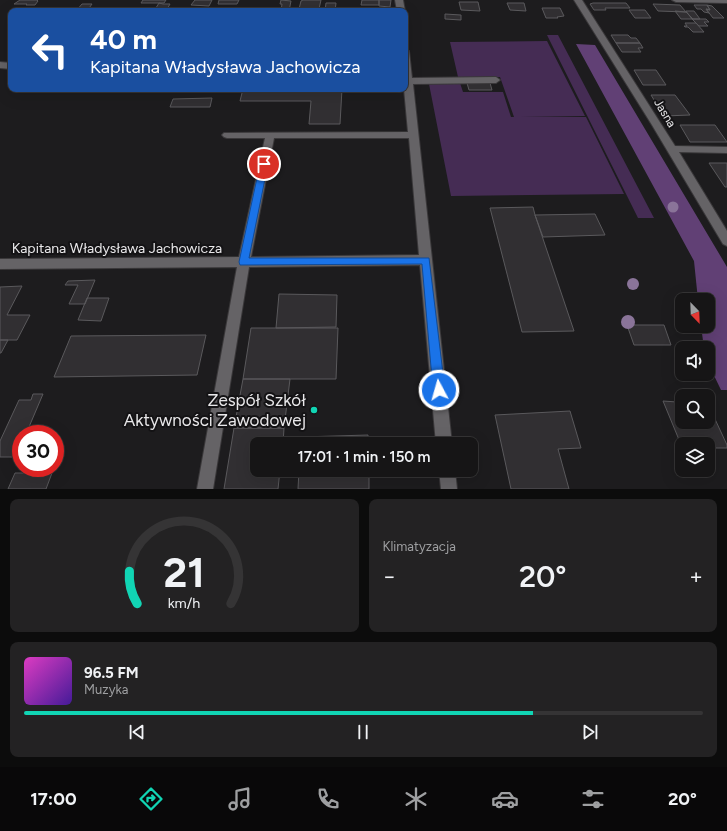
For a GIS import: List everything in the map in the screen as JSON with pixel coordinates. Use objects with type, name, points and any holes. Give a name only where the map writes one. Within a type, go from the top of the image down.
[{"type":"street","name":"Jasna","points":[[578,0],[727,241]]},
{"type":"street","points":[[676,0],[727,1]]},
{"type":"street","points":[[408,76],[496,80]]},
{"type":"street","points":[[408,84],[443,437]]},
{"type":"street","points":[[227,135],[414,135]]},
{"type":"street","points":[[205,489],[244,262],[270,136]]},
{"type":"street","points":[[671,149],[727,150]]},
{"type":"street","name":"Kapitana Władysława Jachowicza","points":[[0,264],[426,260]]},
{"type":"street","points":[[448,477],[449,489]]},
{"type":"shaded area","points":[[547,35],[558,35],[654,218],[638,218]]},
{"type":"shaded area","points":[[547,41],[585,116],[521,117],[586,117],[624,194],[451,196],[429,84],[460,83],[463,92],[503,92],[511,117],[514,117],[500,77],[458,77],[450,42]]},
{"type":"shaded area","points":[[576,44],[595,45],[727,267],[727,390],[721,390],[715,378],[715,341],[703,341],[702,333],[715,333],[715,293],[697,293],[694,261]]},
{"type":"building","points":[[20,0],[38,1],[35,5],[14,4]]},
{"type":"building","points":[[143,0],[166,0],[164,3],[141,3]]},
{"type":"building","points":[[195,0],[212,0],[209,6],[191,5]]},
{"type":"building","points":[[219,0],[239,0],[237,4],[218,4]]},
{"type":"building","points":[[281,0],[291,1],[290,8],[281,8],[282,4],[280,4]]},
{"type":"building","points":[[321,0],[319,8],[299,8],[301,1]]},
{"type":"building","points":[[362,0],[379,0],[379,5],[361,5]]},
{"type":"building","points":[[379,0],[391,0],[390,7],[379,6]]},
{"type":"building","points":[[459,2],[478,2],[480,11],[461,10]]},
{"type":"building","points":[[159,3],[170,4],[168,8],[156,8]]},
{"type":"building","points":[[326,3],[336,3],[335,8],[325,8]]},
{"type":"building","points":[[507,3],[524,3],[526,11],[510,10]]},
{"type":"building","points":[[626,3],[630,8],[605,8],[606,10],[594,10],[590,4]]},
{"type":"building","points":[[82,4],[92,4],[89,8],[79,8]]},
{"type":"building","points":[[653,4],[680,5],[686,12],[658,11]]},
{"type":"building","points":[[694,5],[707,5],[710,10],[706,9],[709,13],[704,12],[701,9],[697,9]]},
{"type":"building","points":[[707,5],[712,6],[724,18],[713,18],[706,9],[710,10]]},
{"type":"building","points":[[542,8],[560,8],[564,16],[557,17],[558,18],[546,18]]},
{"type":"building","points":[[629,10],[645,10],[651,18],[635,18]]},
{"type":"building","points":[[675,11],[686,12],[693,19],[681,19]]},
{"type":"building","points":[[686,11],[694,11],[700,19],[692,19]]},
{"type":"building","points":[[445,14],[461,15],[461,20],[445,19]]},
{"type":"building","points":[[692,19],[706,19],[709,22],[704,22],[708,26],[699,26]]},
{"type":"building","points":[[685,23],[696,23],[704,32],[693,32],[688,27],[684,26],[687,26]]},
{"type":"building","points":[[611,35],[628,35],[631,38],[636,38],[640,43],[616,43]]},
{"type":"building","points":[[616,43],[640,43],[643,48],[638,48],[641,52],[622,52]]},
{"type":"building","points":[[634,70],[656,70],[666,85],[643,85]]},
{"type":"building","points":[[467,83],[490,83],[492,90],[469,90]]},
{"type":"building","points":[[242,92],[342,92],[340,124],[309,124],[311,101],[240,101]]},
{"type":"building","points":[[651,95],[675,95],[690,115],[664,116]]},
{"type":"building","points":[[212,98],[210,107],[170,107],[173,99]]},
{"type":"building","points":[[680,125],[715,125],[727,142],[690,142]]},
{"type":"building","points":[[709,163],[727,163],[727,187],[725,187]]},
{"type":"building","points":[[533,207],[574,331],[522,332],[490,208]]},
{"type":"building","points":[[595,214],[605,235],[543,237],[535,215]]},
{"type":"building","points":[[95,280],[85,304],[69,304],[78,285],[65,285],[68,281]]},
{"type":"building","points":[[22,286],[7,315],[30,315],[17,340],[0,340],[0,287]]},
{"type":"building","points":[[279,294],[337,295],[336,327],[276,328]]},
{"type":"building","points":[[87,298],[109,298],[101,321],[78,320]]},
{"type":"building","points":[[627,325],[664,325],[671,345],[634,345]]},
{"type":"building","points":[[251,328],[338,328],[336,379],[243,379]]},
{"type":"building","points":[[206,335],[197,375],[54,377],[71,336]]},
{"type":"building","points":[[0,340],[8,340],[1,353],[0,353]]},
{"type":"building","points":[[243,379],[290,379],[284,428],[234,428]]},
{"type":"building","points":[[33,394],[43,394],[30,425],[12,425],[12,457],[0,457],[0,441],[19,400],[31,400]]},
{"type":"building","points":[[663,401],[675,402],[675,429],[715,429],[715,419],[727,448],[715,448],[715,437],[678,437]]},
{"type":"building","points":[[570,411],[581,448],[558,449],[569,489],[511,489],[495,415]]},
{"type":"building","points":[[234,428],[284,428],[283,437],[250,437],[250,477],[279,477],[278,489],[224,489]]},
{"type":"building","points":[[368,435],[368,437],[301,437]]},
{"type":"building","points":[[13,477],[50,477],[46,489],[8,489]]},
{"type":"building","points":[[299,477],[369,477],[369,489],[298,489]]},
{"type":"place","name":"Zespół Szkół Aktywności Zawodowej","points":[[314,410]]},
{"type":"route","points":[[264,164],[244,262],[426,260],[439,390]]}]
